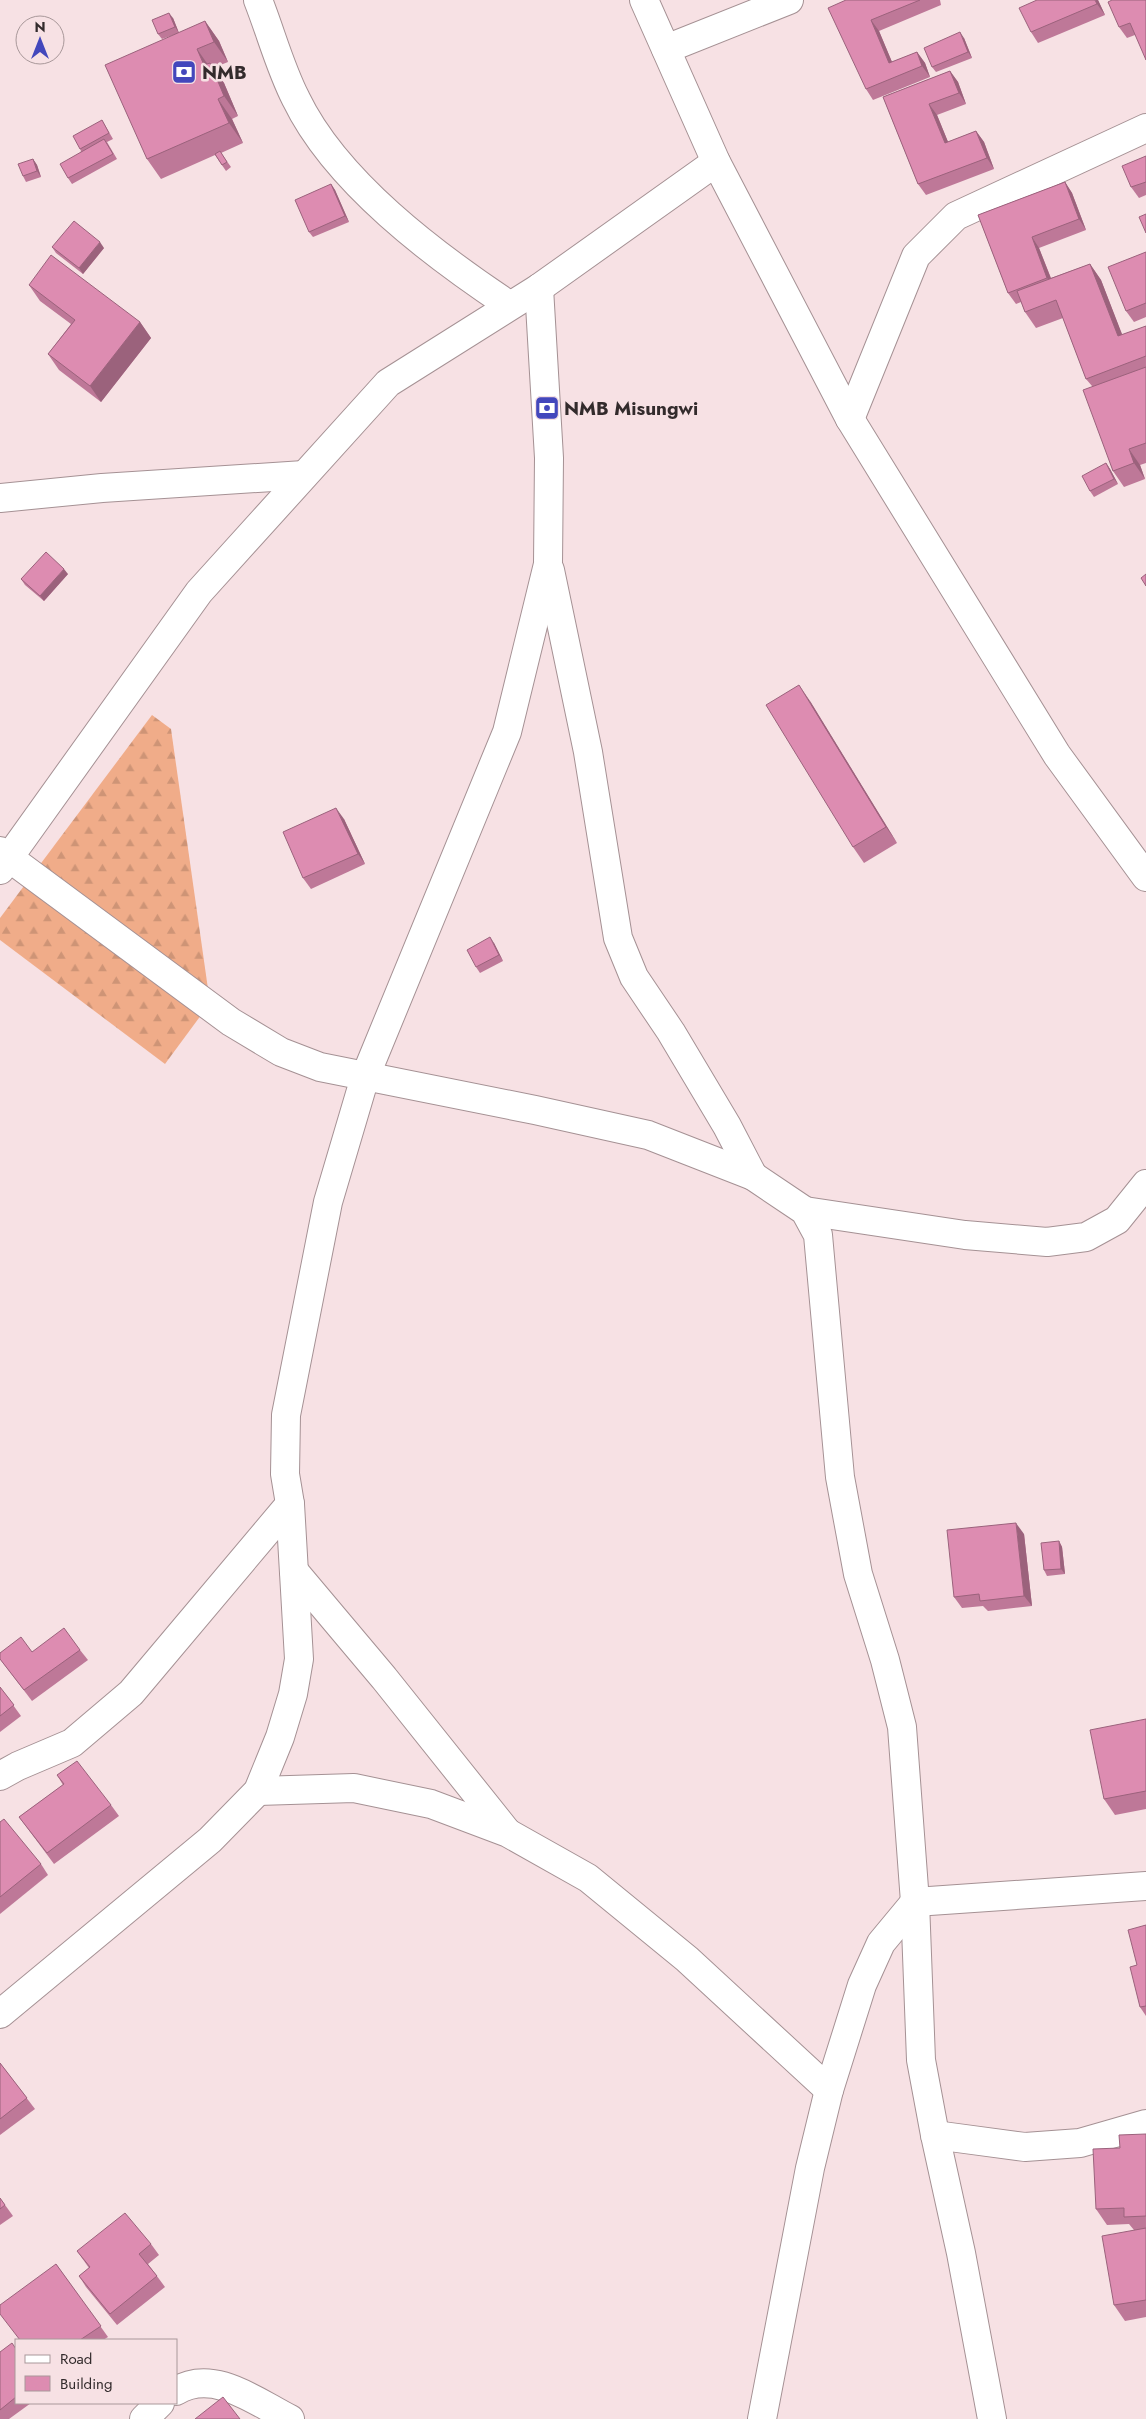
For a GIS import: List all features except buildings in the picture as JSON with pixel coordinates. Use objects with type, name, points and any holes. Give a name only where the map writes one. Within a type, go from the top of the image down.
[{"type":"main road","points":[[258,0],[296,100],[333,157],[384,208],[456,270],[509,305]]},
{"type":"main road","points":[[644,0],[716,162],[850,419],[1057,755],[1146,878]]},
{"type":"main road","points":[[666,49],[790,0]]},
{"type":"main road","points":[[850,419],[916,256],[956,216],[1146,128]]},
{"type":"main road","points":[[716,162],[538,288],[388,383],[199,592],[3,860],[231,1022],[281,1052],[320,1067],[535,1110],[648,1135],[753,1176],[806,1211],[964,1235],[1048,1242],[1086,1237],[1117,1220],[1146,1184]]},
{"type":"main road","points":[[538,288],[549,458],[548,564],[588,752],[618,938],[634,977],[671,1032],[727,1126],[753,1176]]},
{"type":"main road","points":[[0,498],[102,488],[304,475]]},
{"type":"main road","points":[[0,2014],[210,1840],[258,1791],[280,1737],[293,1694],[299,1658],[290,1504],[285,1474],[286,1415],[328,1202],[365,1077],[507,732],[548,564]]},
{"type":"main road","points":[[806,1211],[818,1235],[840,1477],[858,1574],[885,1660],[902,1727],[915,1902],[922,2060],[935,2135],[961,2253],[992,2419]]},
{"type":"main road","points":[[0,1776],[18,1766],[72,1744],[131,1693],[290,1504]]},
{"type":"main road","points":[[294,1571],[384,1678],[508,1833]]},
{"type":"main road","points":[[258,1791],[354,1788],[431,1804],[508,1833],[588,1878],[687,1959],[829,2090]]},
{"type":"main road","points":[[762,2419],[810,2168],[829,2090],[862,1985],[881,1943],[915,1902],[1146,1886]]},
{"type":"main road","points":[[935,2135],[1025,2147],[1080,2143],[1146,2124]]},
{"type":"main road","points":[[178,2391],[193,2383],[219,2384],[290,2419]]},
{"type":"main road","points":[[144,2419],[159,2404]]},
{"type":"green space","points":[[152,715],[171,729],[210,1003],[165,1064],[0,940],[0,918]]},
{"type":"place","name":"NMB","points":[[184,72]]},
{"type":"place","name":"NMB Misungwi","points":[[547,408]]}]
